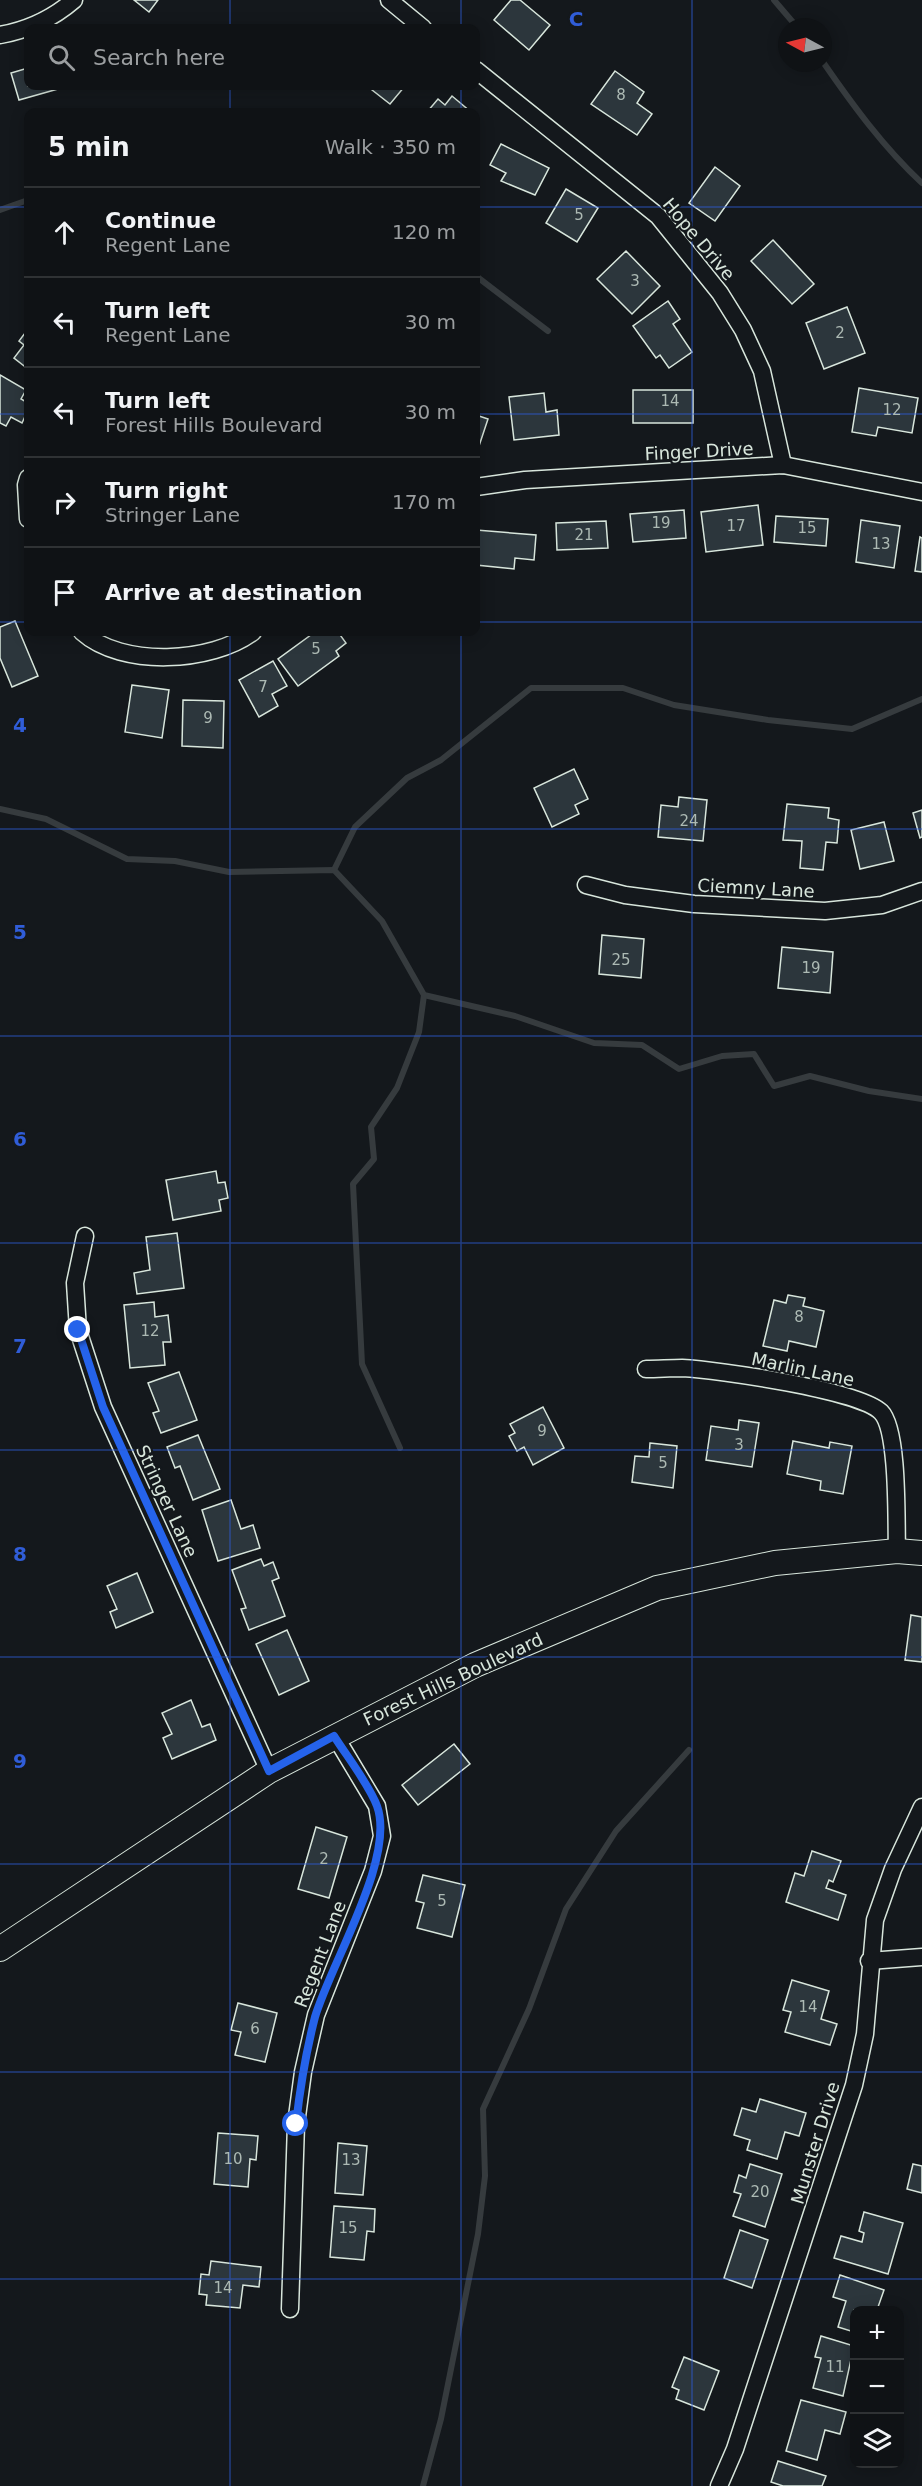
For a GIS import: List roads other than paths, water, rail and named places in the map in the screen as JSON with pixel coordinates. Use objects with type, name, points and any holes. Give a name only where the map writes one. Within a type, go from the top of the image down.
[{"type":"main road","name":"Forest Hills Boulevard","points":[[0,1949],[269,1771],[475,1665],[657,1588],[775,1563],[897,1551],[922,1552]]},
{"type":"street","points":[[37,24],[60,13],[74,0]]},
{"type":"street","points":[[390,0],[418,24]]},
{"type":"street","points":[[0,35],[24,30]]},
{"type":"street","name":"Hope Drive","points":[[480,73],[657,216],[720,293],[743,330],[762,371],[783,465]]},
{"type":"street","name":"Finger Drive","points":[[480,486],[525,480],[783,465],[922,492]]},
{"type":"street","points":[[89,636],[108,646],[141,656],[175,657],[223,648],[246,636]]},
{"type":"street","name":"Ciemny Lane","points":[[586,885],[625,895],[694,904],[815,911],[882,905],[922,891]]},
{"type":"street","name":"Stringer Lane","points":[[85,1236],[75,1282],[78,1330],[103,1407],[269,1771]]},
{"type":"street","name":"Marlin Lane","points":[[646,1369],[682,1368],[722,1372],[855,1399],[882,1412],[891,1432],[894,1454],[897,1551]]},
{"type":"street","name":"Regent Lane","points":[[290,2309],[296,2124],[303,2072],[316,2015],[373,1871],[382,1836],[377,1806],[334,1736]]},
{"type":"street","name":"Munster Drive","points":[[719,2486],[742,2427],[854,2085],[866,2034],[869,1961],[875,1920],[893,1869],[922,1807]]},
{"type":"street","points":[[869,1961],[922,1957]]},
{"type":"waterway","points":[[774,0],[789,18]]},
{"type":"waterway","points":[[830,72],[857,110],[922,183]]},
{"type":"waterway","points":[[0,210],[24,201]]},
{"type":"waterway","points":[[480,279],[548,331]]},
{"type":"waterway","points":[[334,870],[355,827],[407,778],[441,760],[531,688],[623,688],[674,705],[768,720],[852,729],[922,699]]},
{"type":"waterway","points":[[0,809],[46,819],[127,859],[175,861],[229,872],[334,870],[382,921],[424,995],[515,1016],[594,1043],[642,1045],[679,1069],[722,1056],[754,1054],[774,1086],[810,1076],[869,1091],[922,1099]]},
{"type":"waterway","points":[[400,1448],[362,1364],[353,1184],[374,1159],[371,1127],[397,1088],[419,1032],[424,995]]},
{"type":"waterway","points":[[423,2486],[441,2419],[478,2234],[485,2176],[483,2109],[529,2009],[566,1909],[616,1831],[689,1750]]}]
